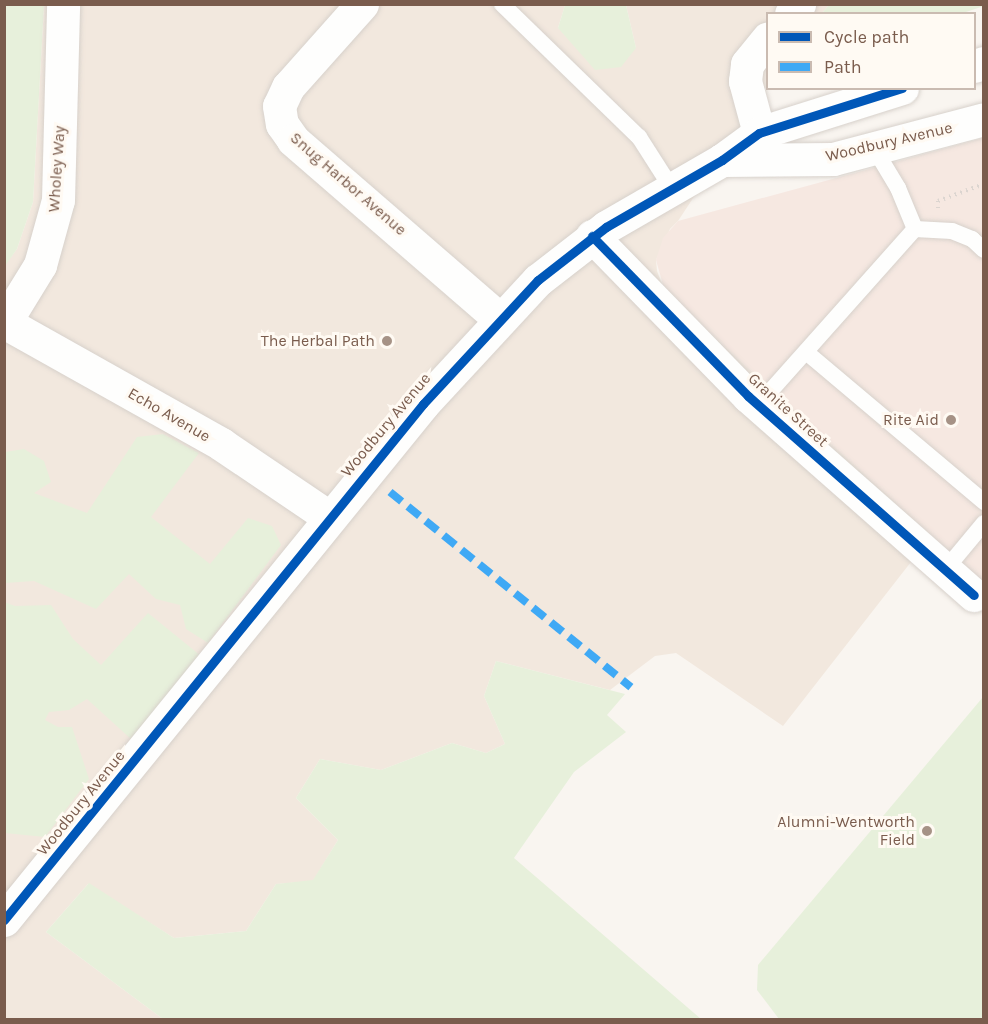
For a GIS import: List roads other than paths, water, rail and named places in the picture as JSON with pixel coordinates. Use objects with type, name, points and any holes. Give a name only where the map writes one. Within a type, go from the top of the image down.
[{"type":"street","name":"Wholey Way","points":[[5,322],[40,265],[58,200],[63,4]]},
{"type":"street","name":"Snug Harbor Avenue","points":[[362,4],[288,87],[279,106],[282,123],[294,140],[500,318]]},
{"type":"street","points":[[759,133],[745,81],[747,64],[766,40]]},
{"type":"street","name":"Woodbury Avenue","points":[[4,920],[250,621],[328,517],[500,318],[592,236],[671,187],[722,160],[759,133],[896,90]]},
{"type":"street","name":"Woodbury Avenue","points":[[722,160],[832,159],[984,119]]},
{"type":"street","name":"Granite Street","points":[[592,236],[627,275],[758,405],[974,596]]},
{"type":"street","name":"Echo Avenue","points":[[5,322],[221,444],[328,517]]},
{"type":"lane","points":[[502,4],[639,137],[671,187]]},
{"type":"lane","points":[[873,148],[898,188],[915,229]]},
{"type":"lane","points":[[915,229],[937,230],[972,239],[984,250]]},
{"type":"lane","points":[[758,405],[915,229]]},
{"type":"lane","points":[[806,352],[984,502]]},
{"type":"lane","points":[[945,570],[984,523]]},
{"type":"place","name":"The Herbal Path","points":[[387,341]]},
{"type":"place","name":"Rite Aid","points":[[951,420]]},
{"type":"place","name":"Alumni-Wentworth Field","points":[[927,831]]}]
